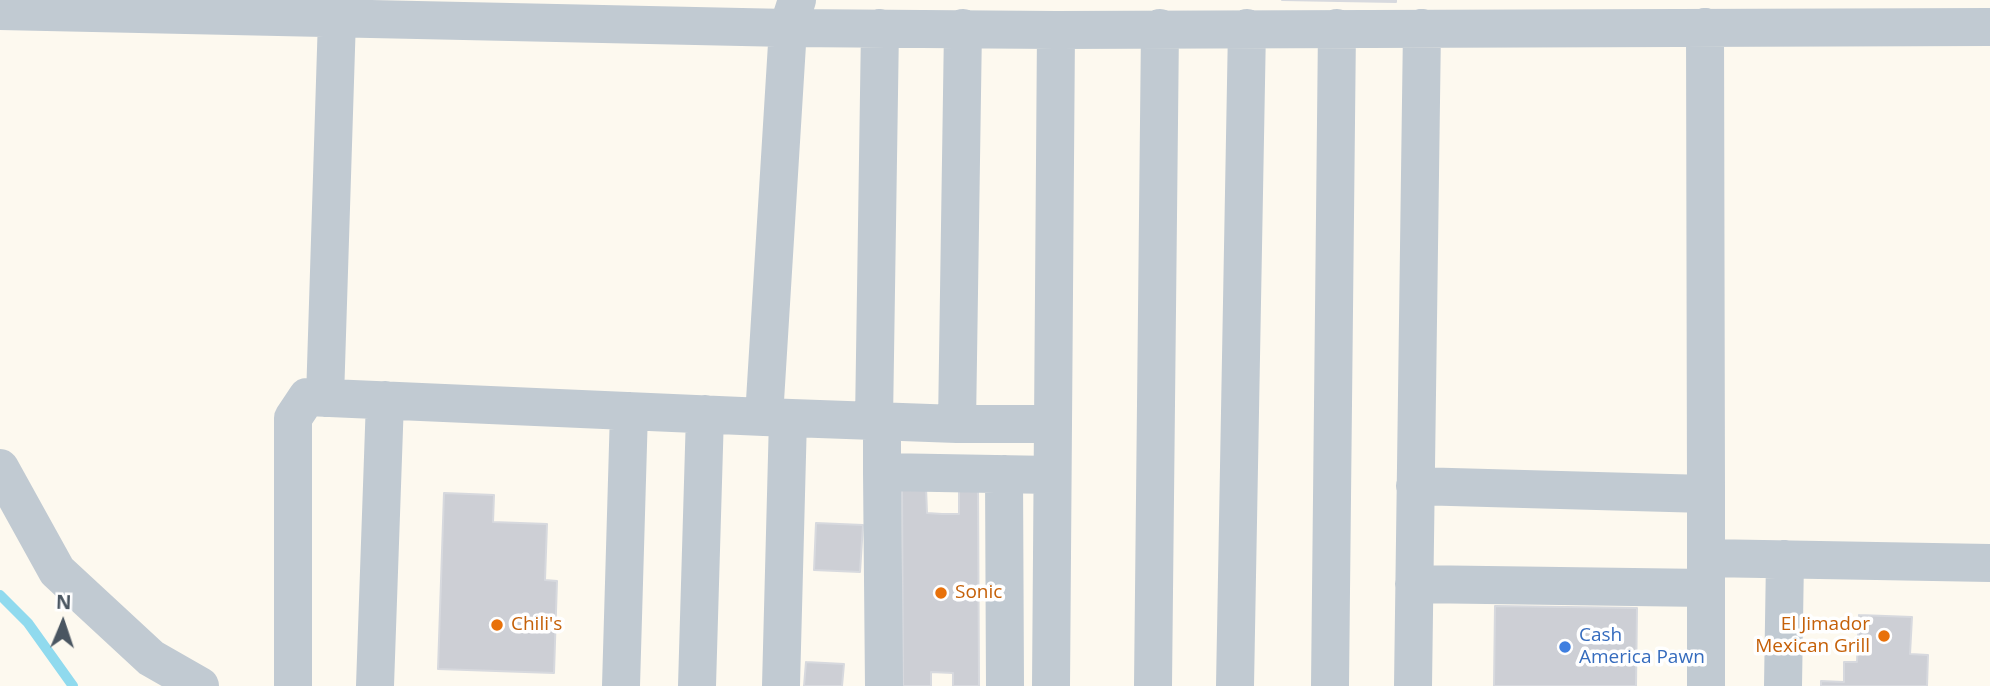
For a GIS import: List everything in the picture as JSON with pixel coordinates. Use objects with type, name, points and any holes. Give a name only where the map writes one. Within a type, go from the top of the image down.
[{"type":"lane","points":[[0,11],[337,18],[793,14],[880,28],[1056,30],[1990,27]]},
{"type":"lane","points":[[781,686],[776,417],[793,14]]},
{"type":"lane","points":[[325,398],[337,18]]},
{"type":"lane","points":[[1705,27],[1706,686]]},
{"type":"lane","points":[[880,28],[878,421],[882,472],[884,686]]},
{"type":"lane","points":[[957,424],[963,28]]},
{"type":"lane","points":[[1153,686],[1160,28]]},
{"type":"lane","points":[[1235,686],[1247,28]]},
{"type":"lane","points":[[1330,686],[1337,28]]},
{"type":"lane","points":[[1413,686],[1422,28]]},
{"type":"lane","points":[[1051,686],[1056,30]]},
{"type":"lane","points":[[293,686],[293,418],[307,397],[957,424],[1052,424]]},
{"type":"lane","points":[[375,686],[385,400]]},
{"type":"lane","points":[[621,686],[629,411]]},
{"type":"lane","points":[[697,686],[705,414]]},
{"type":"lane","points":[[0,468],[57,571],[151,659],[200,686]]},
{"type":"lane","points":[[882,472],[1052,475]]},
{"type":"lane","points":[[1004,474],[1005,686]]},
{"type":"lane","points":[[1415,486],[1706,494]]},
{"type":"lane","points":[[1414,584],[1706,573],[1786,559],[1990,563]]},
{"type":"lane","points":[[1783,686],[1786,559]]},
{"type":"shaded area","points":[[0,0],[1990,0],[1990,686],[0,686]]},
{"type":"building","points":[[1282,0],[1396,0],[1396,2]]},
{"type":"building","name":"Sonic","points":[[902,487],[926,487],[927,513],[942,514],[959,514],[959,489],[978,488],[979,686],[953,686],[953,673],[931,672],[931,686],[903,686]]},
{"type":"building","name":"Chili's","points":[[444,493],[494,495],[493,522],[547,524],[545,580],[557,581],[554,673],[438,669]]},
{"type":"building","points":[[816,523],[863,525],[860,572],[814,570]]},
{"type":"building","name":"Cash America Pawn","points":[[1495,606],[1637,608],[1636,686],[1494,686]]},
{"type":"building","name":"El Jimador Mexican Grill","points":[[1859,615],[1912,617],[1910,654],[1928,655],[1927,686],[1821,686],[1821,681],[1844,682],[1844,662],[1857,662]]},
{"type":"building","points":[[806,662],[844,664],[842,686],[804,686]]},
{"type":"waterway","points":[[0,595],[28,623],[73,686]]},
{"type":"place","name":"Sonic","points":[[941,593]]},
{"type":"place","name":"Chili's","points":[[497,625]]},
{"type":"place","name":"El Jimador Mexican Grill","points":[[1884,636]]},
{"type":"place","name":"Cash America Pawn","points":[[1565,647]]}]
